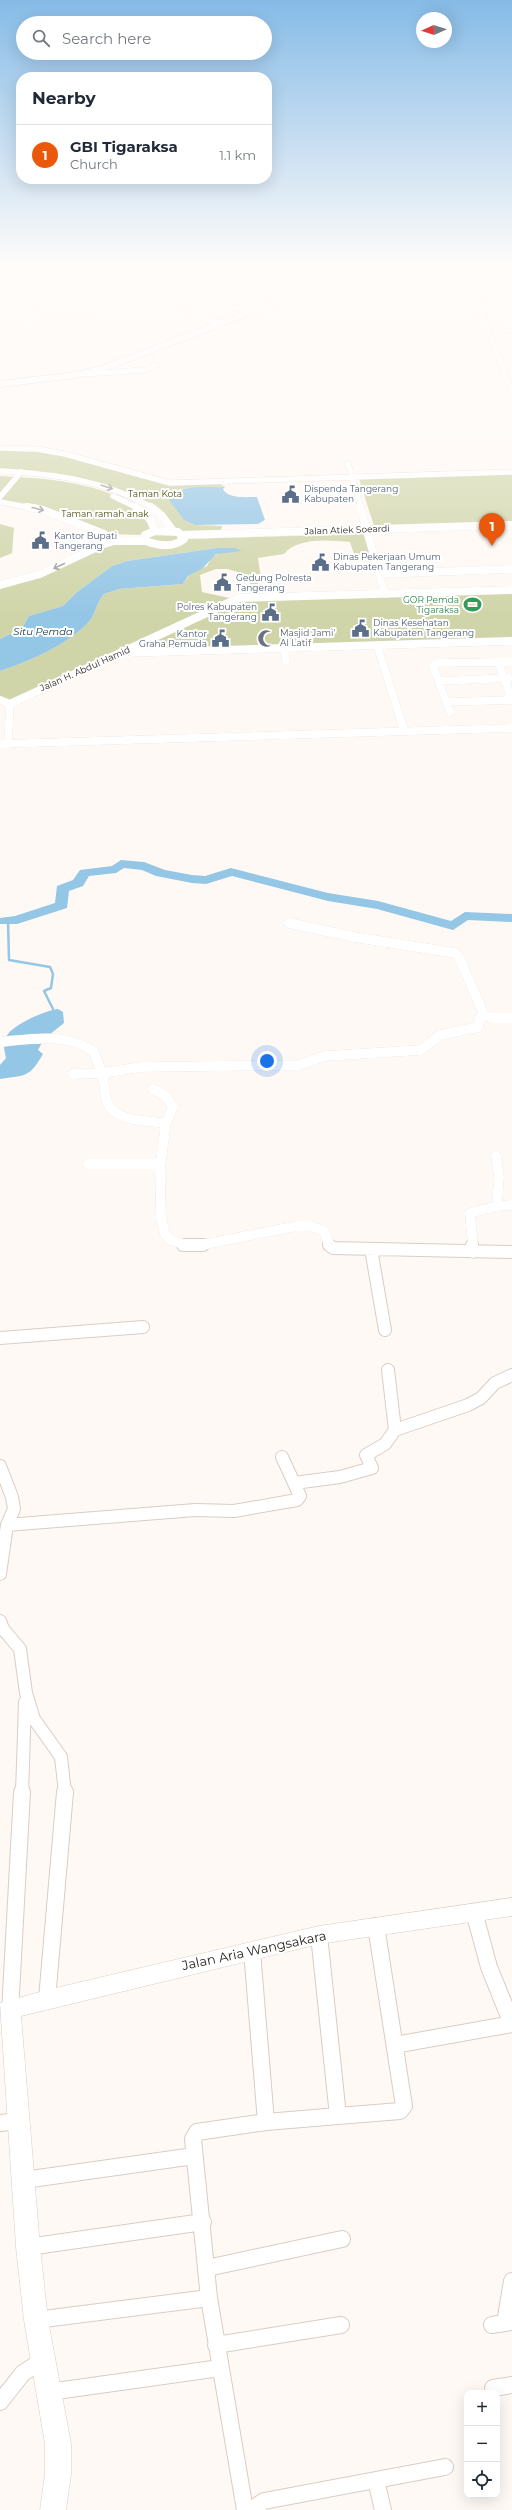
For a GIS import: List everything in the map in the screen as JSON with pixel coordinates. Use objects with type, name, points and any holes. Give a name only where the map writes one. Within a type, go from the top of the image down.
[{"type":"main road","points":[[0,384],[24,381]]},
{"type":"street","points":[[508,381],[512,392]]},
{"type":"street","points":[[0,448],[37,449],[65,454],[170,483],[512,472]]},
{"type":"street","points":[[348,464],[366,532],[385,594]]},
{"type":"street","points":[[0,471],[73,483],[97,490],[142,511],[155,526],[155,531]]},
{"type":"street","points":[[0,476],[19,474],[59,476],[109,487],[154,508],[173,531],[183,537],[170,545],[156,545],[146,538],[104,534],[43,510],[2,499],[19,474]]},
{"type":"street","name":"Jalan Atiek Soeardi","points":[[366,532],[512,525]]},
{"type":"street","name":"Jalan Atiek Soeardi","points":[[183,537],[512,529]]},
{"type":"street","points":[[0,585],[28,579],[42,574],[104,544],[114,541],[146,538],[155,531],[173,531]]},
{"type":"street","points":[[104,534],[104,544]]},
{"type":"street","points":[[380,574],[512,569]]},
{"type":"street","name":"Jalan H. Abdul Hamid","points":[[10,704],[239,598],[512,590]]},
{"type":"street","points":[[122,653],[512,641]]},
{"type":"street","points":[[377,645],[404,730]]},
{"type":"street","points":[[284,648],[286,661]]},
{"type":"street","points":[[446,702],[512,700],[508,679],[498,662]]},
{"type":"street","points":[[450,712],[433,666],[437,663],[512,662]]},
{"type":"street","points":[[512,665],[509,667],[512,673]]},
{"type":"street","points":[[439,681],[508,679]]},
{"type":"street","points":[[0,700],[10,704],[4,744],[404,730],[512,728]]},
{"type":"street","points":[[289,923],[354,937],[456,953],[460,957],[484,1015],[492,1018],[512,1018]]},
{"type":"street","points":[[73,1074],[102,1073],[141,1067],[303,1065],[314,1058],[325,1056],[420,1050],[440,1035],[473,1030],[478,1027],[480,1018],[484,1015]]},
{"type":"street","points":[[0,1042],[58,1039],[85,1046],[95,1053],[102,1073],[108,1105],[127,1117],[166,1123]]},
{"type":"street","points":[[153,1089],[166,1096],[173,1107],[166,1123],[160,1164],[160,1223],[163,1233],[170,1240],[191,1246],[304,1225],[322,1229],[326,1232],[329,1245],[333,1248],[512,1252]]},
{"type":"street","points":[[496,1156],[499,1177],[497,1206]]},
{"type":"street","points":[[88,1164],[160,1164]]},
{"type":"street","points":[[473,1252],[470,1213],[497,1206],[512,1205]]},
{"type":"street","points":[[372,1249],[385,1330]]},
{"type":"street","points":[[0,1338],[143,1327]]},
{"type":"street","points":[[388,1370],[395,1430]]},
{"type":"street","points":[[294,1483],[340,1477],[372,1469],[373,1466],[366,1455],[385,1444],[395,1430],[468,1405],[480,1398],[495,1383],[512,1375]]},
{"type":"street","points":[[7,1525],[195,1510],[214,1514],[257,1510],[299,1499],[294,1483],[282,1457]]},
{"type":"street","points":[[0,1466],[12,1497],[14,1509],[7,1525],[0,1574]]},
{"type":"street","points":[[0,1621],[3,1629],[20,1649],[26,1693],[34,1719],[42,1733],[61,1757],[64,1769],[66,1804],[47,1999]]},
{"type":"street","points":[[26,1693],[21,1828],[5,2013],[9,2122],[24,2180],[28,2247],[36,2320],[58,2444],[58,2474],[53,2510]]},
{"type":"street","name":"Jalan Aria Wangsakara","points":[[5,2013],[47,1999],[319,1935],[512,1907]]},
{"type":"street","points":[[395,2045],[512,2024],[489,1967],[474,1912]]},
{"type":"street","points":[[245,2510],[209,2298],[203,2222],[193,2139],[197,2132],[266,2122],[403,2110],[404,2100],[376,1926]]},
{"type":"street","points":[[319,1935],[338,2116]]},
{"type":"street","points":[[252,1951],[266,2122]]},
{"type":"street","points":[[24,2180],[194,2156]]},
{"type":"street","points":[[28,2247],[203,2222]]},
{"type":"street","points":[[207,2268],[342,2240]]},
{"type":"street","points":[[503,2323],[512,2281]]},
{"type":"street","points":[[36,2320],[209,2298]]},
{"type":"street","points":[[216,2345],[341,2325]]},
{"type":"street","points":[[0,2402],[23,2373],[43,2360]]},
{"type":"street","points":[[49,2392],[220,2368]]},
{"type":"street","points":[[493,2388],[512,2385]]},
{"type":"street","points":[[251,2510],[264,2501],[445,2467]]},
{"type":"street","points":[[376,2480],[383,2510]]},
{"type":"green space","points":[[0,448],[37,449],[160,481],[216,482],[225,487],[179,489],[196,525],[222,526],[220,534],[184,539],[367,534],[374,557],[355,557],[350,542],[324,540],[305,542],[290,549],[284,554],[258,558],[261,578],[257,578],[258,584],[250,584],[249,575],[227,569],[216,569],[200,575],[202,592],[239,600],[512,591],[512,641],[121,653],[10,704],[0,700],[0,671],[23,663],[58,646],[78,632],[90,620],[101,597],[104,594],[119,589],[183,584],[191,573],[207,566],[212,557],[219,553],[217,548],[127,561],[112,566],[77,592],[63,606],[29,616],[22,628],[0,639],[0,585],[12,583],[104,544],[146,541],[145,535],[104,534],[43,510],[3,501],[0,496],[0,476],[55,480],[92,488],[126,501],[141,511],[155,531],[173,531],[154,508],[86,481],[0,471]]},
{"type":"green space","points":[[512,474],[512,522],[374,526],[359,479]]},
{"type":"green space","points":[[0,524],[14,528],[12,553],[0,558]]},
{"type":"water","points":[[225,487],[223,489],[225,492],[233,496],[257,497],[265,520],[258,524],[196,525],[184,520],[169,500],[179,491],[186,489]]},
{"type":"water","name":"Situ Pemda","points":[[217,548],[235,548],[242,551],[216,554],[203,568],[188,576],[183,584],[119,589],[104,594],[101,597],[90,620],[78,632],[58,646],[46,652],[23,663],[0,671],[0,639],[22,628],[29,616],[63,606],[77,592],[112,566],[127,561]]},
{"type":"water","points":[[58,1009],[63,1012],[64,1023],[44,1039],[38,1050],[43,1054],[34,1067],[26,1074],[21,1076],[0,1079],[0,1065],[6,1058],[4,1042],[8,1034],[17,1026],[31,1018]]},
{"type":"waterway","points":[[3,921],[17,920],[62,905],[62,889],[78,883],[85,873],[116,869],[121,864],[144,866],[161,873],[192,879],[206,880],[231,872],[328,897],[378,905],[453,926],[465,916],[512,918]]},
{"type":"waterway","points":[[8,921],[9,960],[50,967],[53,974],[51,988],[44,991],[53,1009]]},
{"type":"place","name":"Dispenda Tangerang Kabupaten","points":[[291,494]]},
{"type":"place","name":"Kantor Bupati Tangerang","points":[[41,541]]},
{"type":"place","name":"GBI Tigaraksa","points":[[492,546]]},
{"type":"place","name":"Dinas Pekerjaan Umum Kabupaten Tangerang","points":[[320,562]]},
{"type":"place","name":"Gedung Polresta Tangerang","points":[[223,583]]},
{"type":"place","name":"GOR Pemda Tigaraksa","points":[[472,605]]},
{"type":"place","name":"Polres Kabupaten Tangerang","points":[[270,612]]},
{"type":"place","name":"Dinas Kesehatan Kabupaten Tangerang","points":[[360,628]]},
{"type":"place","name":"Masjid Jami' Al Latif","points":[[267,638]]},
{"type":"place","name":"Kantor Graha Pemuda","points":[[220,639]]},
{"type":"park label","name":"Taman Kota","points":[[155,494]]},
{"type":"park label","name":"Taman ramah anak","points":[[105,514]]}]
